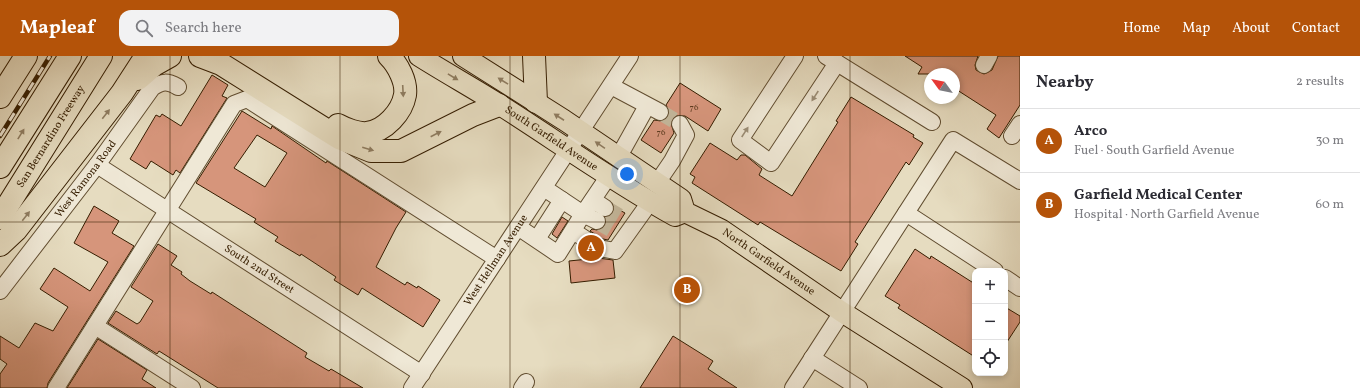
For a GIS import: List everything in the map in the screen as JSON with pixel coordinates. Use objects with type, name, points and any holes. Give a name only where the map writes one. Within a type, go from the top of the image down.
[{"type":"highway","points":[[0,97],[26,56]]},
{"type":"highway","points":[[0,167],[70,56]]},
{"type":"highway","name":"San Bernardino Freeway","points":[[0,218],[101,56]]},
{"type":"highway","points":[[0,245],[16,230],[122,93],[146,56]]},
{"type":"highway","points":[[122,93],[154,65],[170,56]]},
{"type":"highway","points":[[200,56],[221,64],[339,138],[371,151],[401,151],[473,115],[499,105]]},
{"type":"highway","points":[[228,56],[321,116],[345,129],[367,133],[385,126],[399,110],[405,95],[402,76],[389,56]]},
{"type":"highway","points":[[534,56],[536,102]]},
{"type":"main road","name":"South Garfield Avenue","points":[[419,56],[499,105],[570,150],[608,177],[650,202],[675,216],[685,212]]},
{"type":"main road","name":"South Garfield Avenue","points":[[463,56],[581,132]]},
{"type":"main road","points":[[581,132],[681,199],[685,212]]},
{"type":"main road","name":"North Garfield Avenue","points":[[685,212],[722,230],[842,312],[962,388]]},
{"type":"street","name":"West Hellman Avenue","points":[[412,388],[570,150],[630,56]]},
{"type":"street","points":[[795,56],[740,140],[771,164],[832,60],[932,122]]},
{"type":"street","name":"West Ramona Road","points":[[0,291],[97,165],[152,88],[161,82],[168,81],[178,87]]},
{"type":"street","points":[[611,86],[653,109],[618,158]]},
{"type":"street","points":[[56,388],[234,104],[247,99],[497,259]]},
{"type":"street","points":[[657,183],[672,162],[686,135],[680,124]]},
{"type":"street","points":[[792,388],[953,140],[1020,181]]},
{"type":"street","name":"South 2nd Street","points":[[97,165],[422,374]]},
{"type":"street","points":[[518,227],[558,254],[573,231],[594,210],[608,177]]},
{"type":"street","points":[[544,188],[562,200],[594,210]]},
{"type":"street","points":[[537,239],[562,200]]},
{"type":"street","points":[[573,231],[599,248],[615,251],[624,227],[650,202]]},
{"type":"street","points":[[906,213],[989,268]]},
{"type":"street","points":[[1008,280],[1020,288]]},
{"type":"street","points":[[96,326],[192,388]]},
{"type":"street","points":[[812,358],[859,388]]},
{"type":"building","points":[[905,56],[978,56],[975,65],[976,70],[984,74],[992,70],[998,56],[1020,56],[1020,105],[999,138],[987,129],[996,115],[960,92],[960,68],[924,68],[924,74],[918,74],[922,67]]},
{"type":"building","points":[[212,75],[228,85],[222,96],[227,98],[180,173],[176,170],[173,175],[151,161],[146,169],[130,159],[156,115],[160,117],[162,114],[181,126]]},
{"type":"building","points":[[680,83],[721,109],[708,131],[685,116],[675,116],[671,123],[674,133],[661,153],[641,140],[654,120],[661,121],[668,117],[669,111],[666,105]]},
{"type":"building","points":[[851,97],[914,135],[913,137],[923,143],[909,165],[906,162],[855,242],[858,244],[841,271],[760,222],[758,225],[692,183],[695,177],[690,174],[710,143],[737,160],[741,155],[745,155],[762,169],[759,175],[792,196],[838,122],[836,121]]},
{"type":"building","points":[[242,111],[271,129],[272,126],[326,163],[327,161],[406,212],[376,267],[405,285],[407,282],[417,288],[418,286],[440,300],[423,327],[362,288],[358,295],[334,280],[336,277],[301,254],[300,256],[275,241],[278,237],[254,222],[256,219],[196,183]],"holes":[[[257,135],[287,153],[265,187],[234,168]]]},
{"type":"building","points":[[94,206],[119,221],[112,233],[134,246],[48,383],[47,388],[0,388],[0,374],[7,364],[0,359],[0,336],[19,348],[35,323],[53,331],[68,307],[40,289],[54,268],[90,291],[108,262],[74,243]]},
{"type":"building","points":[[614,207],[625,213],[608,240],[603,239],[590,231],[592,229],[603,229],[606,225],[606,217],[613,214]]},
{"type":"building","points":[[562,217],[568,221],[557,238],[552,234]]},
{"type":"building","points":[[158,244],[177,256],[171,265],[182,272],[181,274],[190,281],[211,294],[212,292],[307,353],[305,357],[329,371],[331,369],[363,388],[218,388],[159,351],[157,354],[108,323],[116,311],[137,324],[140,322],[153,301],[131,287]]},
{"type":"building","points":[[915,249],[930,259],[931,256],[972,282],[972,355],[898,308],[900,305],[885,296]]},
{"type":"building","points":[[598,258],[613,260],[615,278],[571,283],[569,261]]},
{"type":"building","points":[[1008,309],[1020,316],[1020,322],[1008,340]]},
{"type":"building","points":[[673,336],[713,361],[708,369],[737,388],[640,388]]},
{"type":"building","points":[[98,339],[147,370],[142,379],[156,388],[67,388]]},
{"type":"tunnel","points":[[660,112],[680,124]]},
{"type":"tunnel","points":[[605,208],[622,218]]},
{"type":"tunnel","points":[[597,221],[614,231]]},
{"type":"railway","points":[[0,136],[50,56]]},
{"type":"place","name":"Arco","points":[[591,248]]},
{"type":"place","name":"Garfield Medical Center","points":[[687,290]]}]
